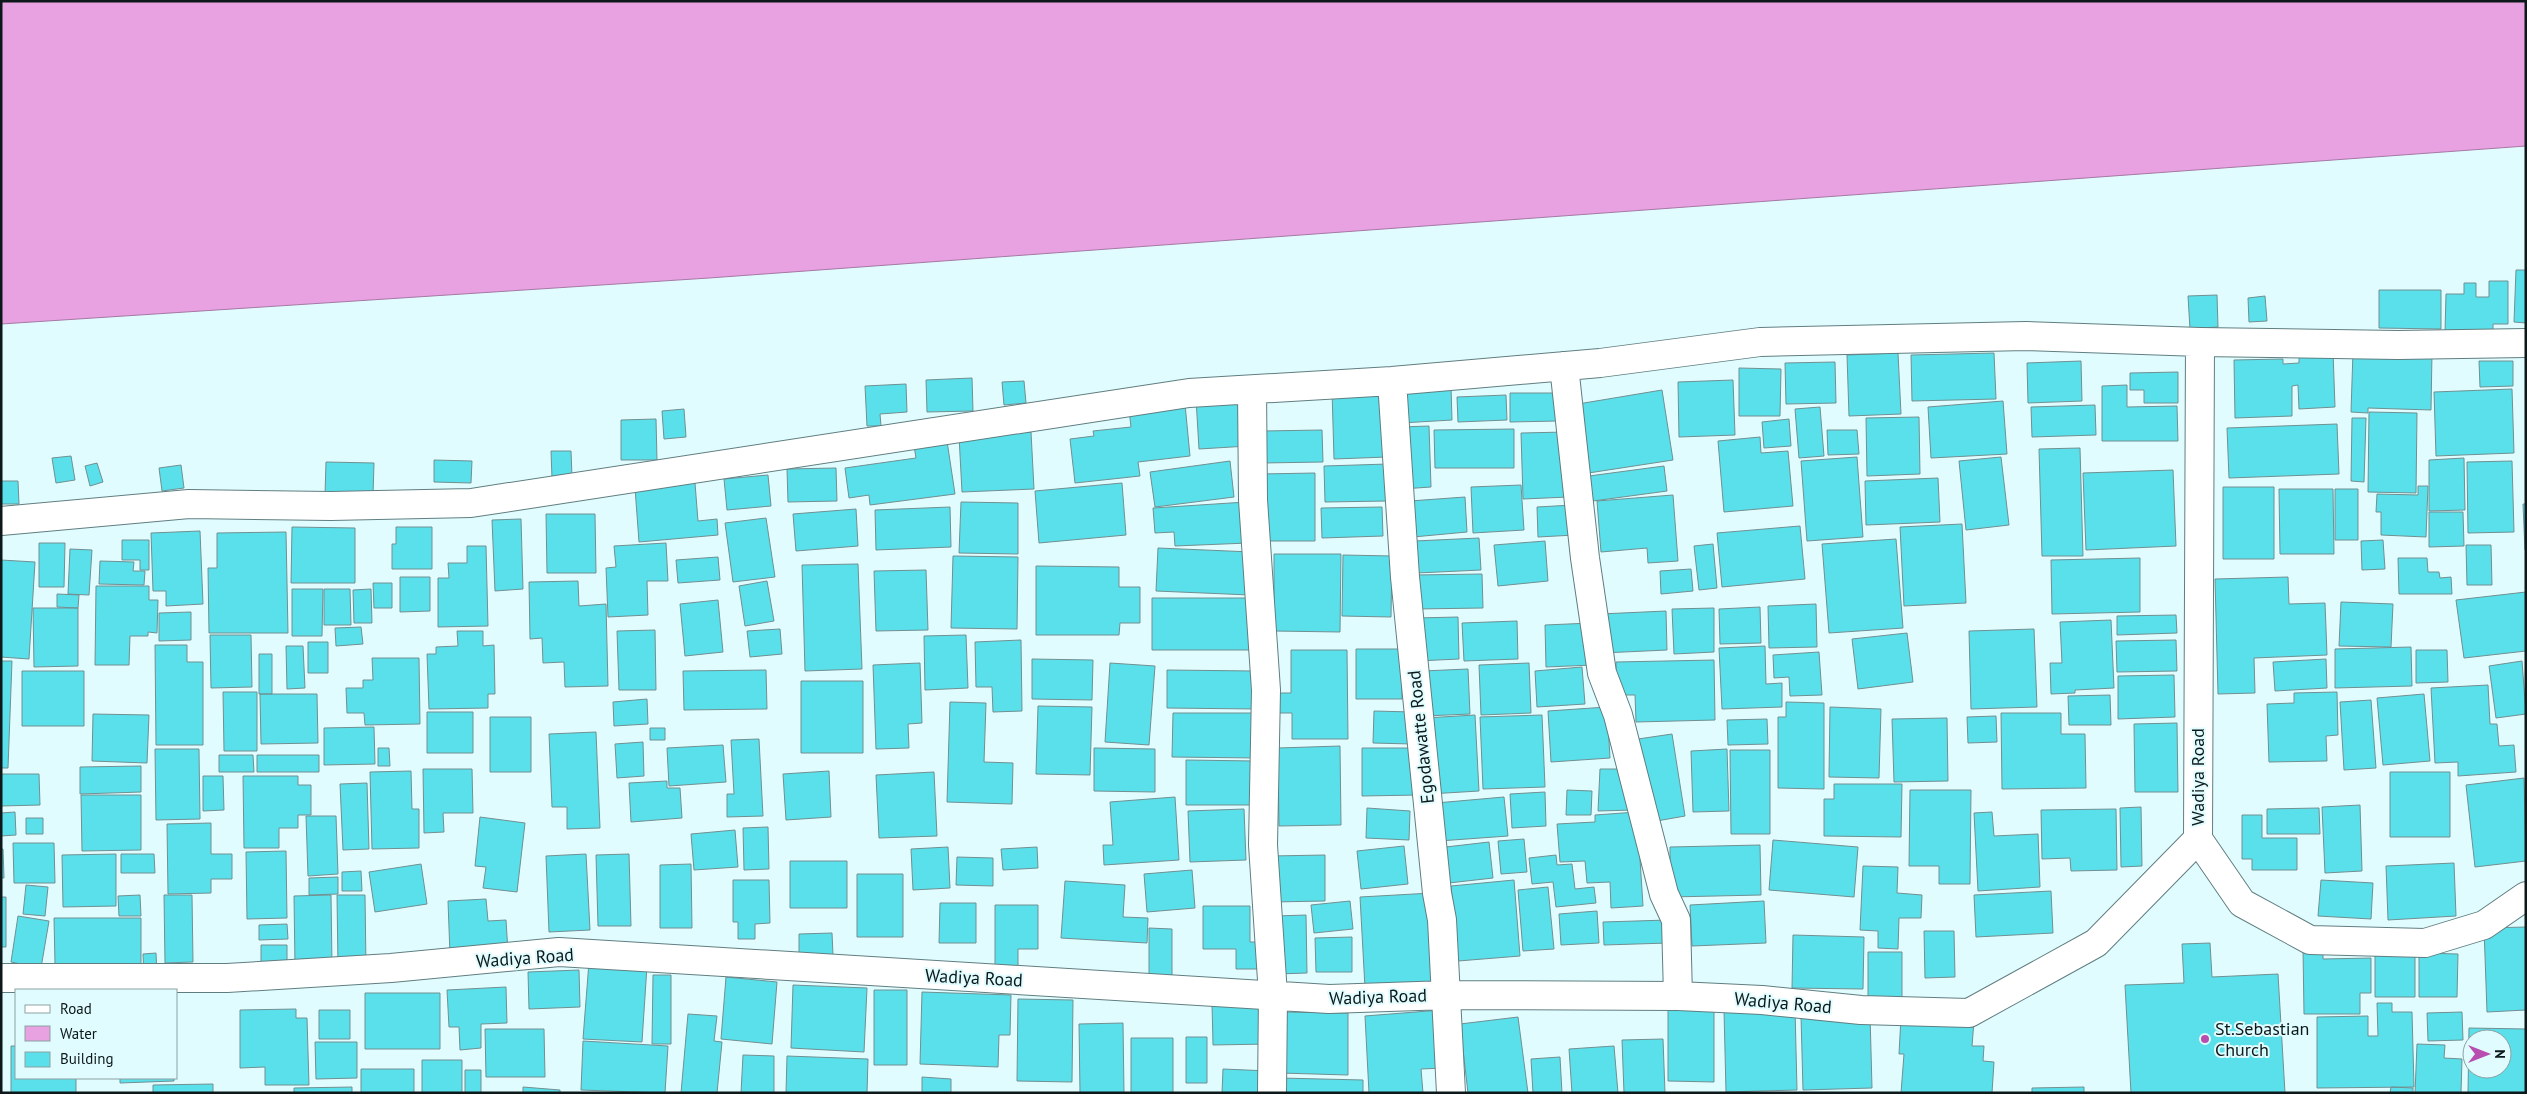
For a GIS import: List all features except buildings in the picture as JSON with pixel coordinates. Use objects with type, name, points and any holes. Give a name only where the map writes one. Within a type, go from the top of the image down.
[{"type":"street","points":[[1,521],[189,504],[331,506],[471,503],[1189,393],[1392,381],[1564,366],[1760,342],[2026,336],[2200,342],[2398,345],[2526,344]]},
{"type":"street","name":"Wadiya Road","points":[[1,978],[227,978],[391,968],[559,952],[1273,994],[1329,999],[1448,994],[1678,996],[1762,1000],[1861,1010],[1968,1013],[2096,943],[2198,840],[2200,342]]},
{"type":"street","points":[[1564,366],[1585,558],[1602,673],[1618,715],[1664,894],[1676,920],[1678,996]]},
{"type":"street","name":"Egodawatte Road","points":[[1392,381],[1405,577],[1436,893],[1442,920],[1448,994],[1451,1093]]},
{"type":"street","points":[[1252,390],[1254,500],[1266,690],[1263,845],[1273,994],[1272,1093]]},
{"type":"street","points":[[2198,840],[2242,902],[2310,940],[2426,943],[2484,925],[2526,896]]},
{"type":"water","points":[[1,1],[2526,1],[2526,146],[709,278],[1,324]]},
{"type":"place","name":"St.Sebastian Church","points":[[2205,1039]]}]
